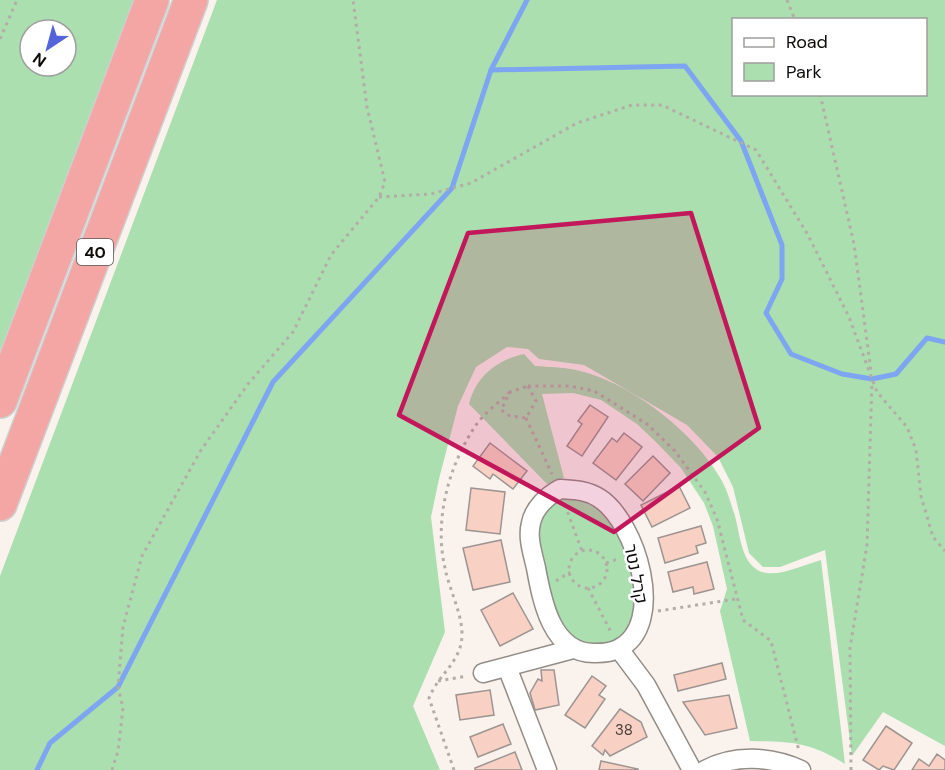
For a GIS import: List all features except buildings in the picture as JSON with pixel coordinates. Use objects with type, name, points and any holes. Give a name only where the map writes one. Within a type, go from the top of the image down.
[{"type":"highway","name":"40","points":[[0,400],[152,0]]},
{"type":"highway","name":"40","points":[[0,504],[191,0]]},
{"type":"street","name":"קרל נטר","points":[[560,489],[588,491],[601,499],[616,513],[636,554],[645,602],[643,614],[640,629],[619,649]]},
{"type":"street","points":[[560,489],[549,495],[531,521],[530,538],[540,594],[549,619],[559,636],[573,649],[588,653],[619,649],[646,685],[692,770]]},
{"type":"street","points":[[483,673],[573,649]]},
{"type":"street","points":[[507,667],[547,770]]},
{"type":"street","points":[[705,770],[718,762],[761,758],[801,765]]},
{"type":"path","points":[[0,39],[17,0]]},
{"type":"path","points":[[112,770],[118,751],[123,708],[118,687],[123,627],[142,556],[201,450],[248,384],[293,332],[331,255],[379,197],[385,182],[367,107],[353,0]]},
{"type":"path","points":[[787,0],[794,18]]},
{"type":"path","points":[[820,96],[854,244],[872,379],[867,545],[850,648],[851,770]]},
{"type":"path","points":[[379,197],[431,194],[471,183],[577,123],[632,105],[662,105],[756,150],[808,235],[849,317],[877,392],[907,427],[916,450],[921,496],[933,537],[945,551]]},
{"type":"path","points":[[526,418],[536,401],[528,386]]},
{"type":"path","points":[[454,770],[429,698],[436,681],[458,658],[462,634],[444,565],[441,525],[444,499],[461,453],[475,426],[510,392],[528,386],[570,386],[594,391],[646,424],[675,451],[705,492],[717,519],[743,620],[771,641],[801,765]]},
{"type":"path","points":[[510,392],[501,410],[510,416],[526,418]]},
{"type":"path","points":[[526,418],[560,489],[582,551]]},
{"type":"path","points":[[582,551],[599,554],[607,566],[603,580],[595,587],[588,588],[577,585],[570,572],[573,558],[582,551]]},
{"type":"path","points":[[588,588],[619,649]]},
{"type":"path","points":[[643,614],[736,599]]},
{"type":"path","points":[[436,681],[483,673]]},
{"type":"highlighted area","points":[[691,213],[759,428],[614,532],[399,415],[468,233]]},
{"type":"green space","points":[[0,0],[134,0],[0,352]]},
{"type":"green space","points":[[217,0],[945,0],[945,746],[883,712],[852,756],[825,550],[780,567],[763,567],[749,553],[733,487],[718,457],[687,425],[584,365],[539,359],[528,349],[507,347],[476,367],[458,406],[431,517],[445,632],[413,706],[440,770],[0,770],[0,576]]},
{"type":"green space","points":[[524,354],[535,366],[576,370],[618,385],[639,397],[678,428],[696,445],[722,481],[735,517],[743,550],[750,564],[756,569],[779,573],[821,560],[845,764],[832,756],[799,744],[750,741],[720,611],[727,589],[713,526],[704,503],[681,468],[657,443],[637,424],[601,400],[573,393],[542,394],[564,478],[547,484],[469,404],[482,377],[505,360]]},
{"type":"green space","points":[[562,496],[588,501],[605,512],[616,526],[628,554],[636,587],[636,616],[632,628],[614,644],[600,645],[578,641],[568,635],[556,616],[538,546],[536,528],[541,515]]},
{"type":"waterway","points":[[37,770],[50,743],[118,687],[273,382],[452,188],[491,70],[527,0]]},
{"type":"waterway","points":[[491,70],[685,66],[741,141],[782,245],[782,279],[766,313],[791,354],[842,374],[872,379],[896,374],[927,338],[945,342]]}]
